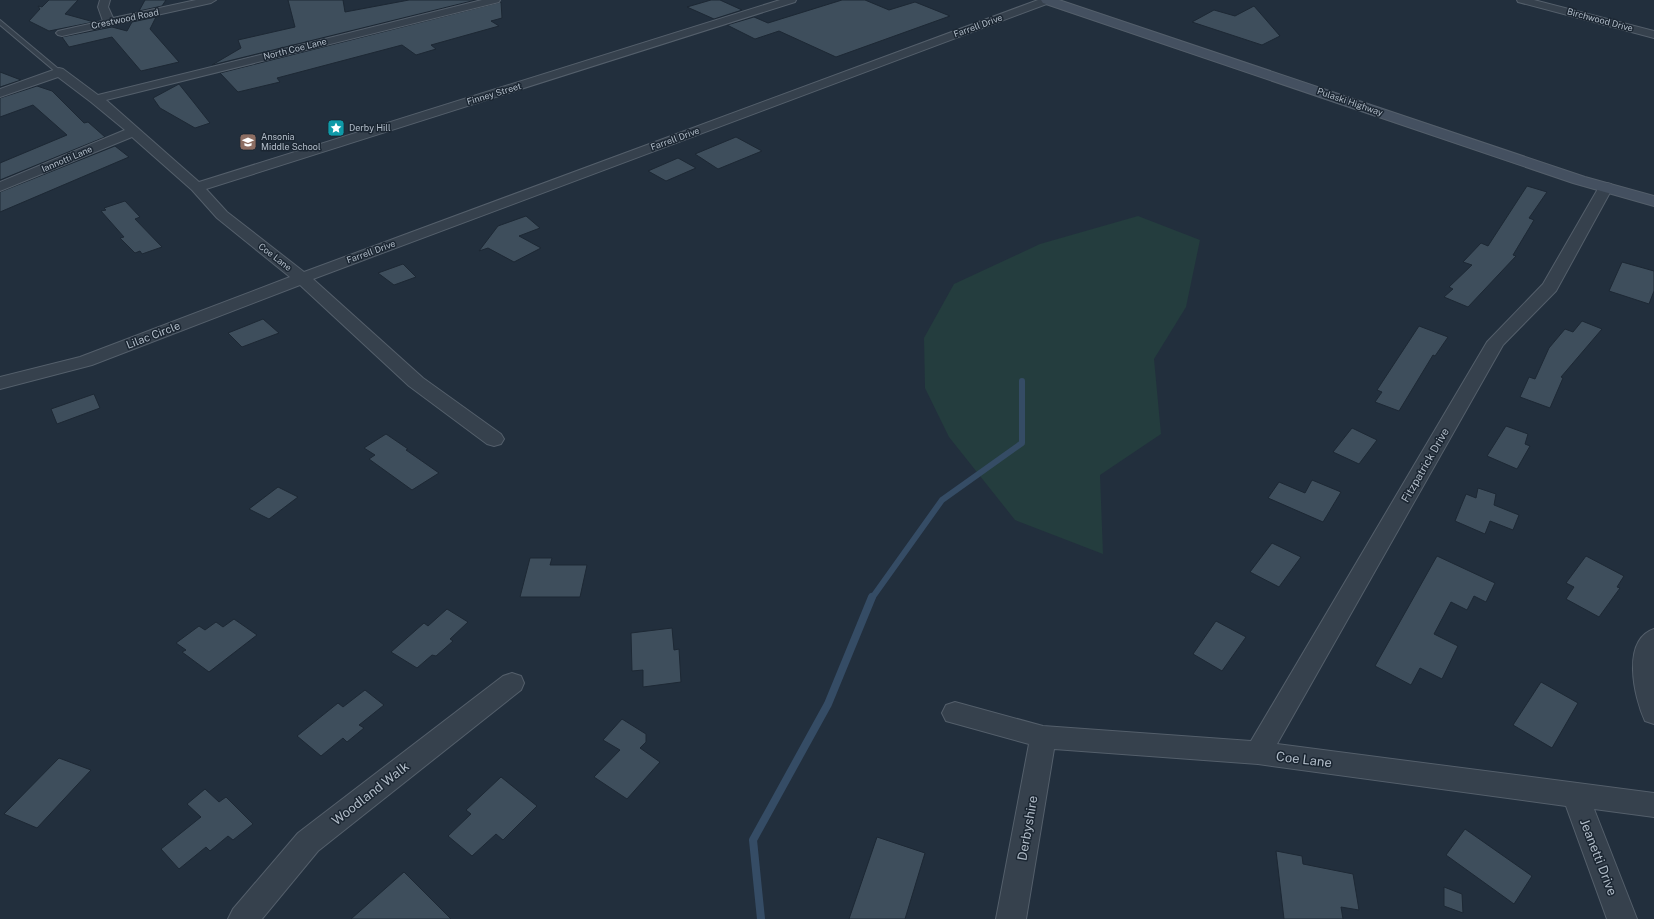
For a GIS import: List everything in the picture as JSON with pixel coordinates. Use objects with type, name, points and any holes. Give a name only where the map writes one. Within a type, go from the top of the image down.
[{"type":"main road","name":"Pulaski Highway","points":[[1047,0],[1579,180],[1654,200]]},
{"type":"street","points":[[105,0],[103,7],[109,22]]},
{"type":"street","name":"Crestwood Road","points":[[62,33],[211,0]]},
{"type":"street","name":"North Coe Lane","points":[[96,99],[495,0]]},
{"type":"street","name":"Finney Street","points":[[197,187],[791,0]]},
{"type":"street","name":"Farrell Drive","points":[[302,278],[1047,0]]},
{"type":"street","name":"Birchwood Drive","points":[[1522,0],[1654,35]]},
{"type":"street","points":[[0,93],[59,72]]},
{"type":"street","name":"Coe Lane","points":[[59,72],[96,99],[134,131],[197,187],[222,215],[302,278],[416,382],[494,439]]},
{"type":"street","name":"Iannotti Lane","points":[[0,187],[134,131]]},
{"type":"street","name":"Fitzpatrick Drive","points":[[1258,753],[1496,342],[1550,287],[1606,187]]},
{"type":"street","name":"Lilac Circle","points":[[0,383],[86,361],[302,278]]},
{"type":"street","points":[[1654,638],[1645,656],[1646,676],[1654,714]]},
{"type":"street","name":"Woodland Walk","points":[[243,919],[308,842],[512,683]]},
{"type":"street","name":"Coe Lane","points":[[955,713],[1043,738],[1258,753],[1654,805]]},
{"type":"street","name":"Derbyshire","points":[[1011,919],[1043,738]]},
{"type":"street","name":"Jeanetti Drive","points":[[1575,794],[1622,919]]},
{"type":"lane","points":[[0,22],[59,72]]},
{"type":"green space","points":[[1138,216],[1200,240],[1186,307],[1154,359],[1161,434],[1100,475],[1103,554],[1015,520],[949,437],[925,388],[924,338],[954,284],[1040,244]]},
{"type":"building","points":[[49,0],[78,0],[65,14],[94,22],[49,31],[29,21],[40,9],[38,6],[42,7]]},
{"type":"building","points":[[145,0],[166,0],[162,6],[139,11]]},
{"type":"building","points":[[288,0],[343,0],[345,12],[409,0],[476,0],[212,65],[241,48],[238,40],[295,27]]},
{"type":"building","points":[[711,0],[720,0],[742,10],[714,19],[687,7]]},
{"type":"building","points":[[842,0],[865,0],[889,10],[915,2],[950,16],[836,57],[779,31],[755,39],[727,25],[754,17],[768,23]]},
{"type":"building","points":[[501,2],[502,18],[491,21],[499,26],[431,45],[436,49],[416,55],[402,45],[277,78],[280,82],[238,92],[220,73]]},
{"type":"building","points":[[1254,6],[1280,36],[1262,45],[1192,22],[1214,10],[1235,16]]},
{"type":"building","points":[[156,17],[150,29],[179,62],[141,71],[112,37],[69,47],[62,37],[112,27],[127,31],[132,22]]},
{"type":"building","points":[[0,72],[21,80],[0,87]]},
{"type":"building","points":[[179,84],[210,123],[195,128],[160,108],[153,98]]},
{"type":"building","points":[[37,86],[52,91],[84,123],[88,122],[105,137],[0,180],[0,163],[67,135],[33,105],[0,117],[0,98]]},
{"type":"building","points":[[736,137],[762,151],[718,169],[695,154]]},
{"type":"building","points":[[115,146],[129,157],[0,212],[0,192]]},
{"type":"building","points":[[678,158],[696,168],[666,181],[648,171]]},
{"type":"building","points":[[1527,186],[1547,192],[1529,218],[1534,220],[1513,255],[1516,256],[1468,307],[1444,297],[1453,289],[1449,287],[1472,265],[1463,262],[1481,243],[1488,246]]},
{"type":"building","points":[[125,201],[140,217],[135,219],[162,247],[142,254],[140,251],[135,253],[120,238],[124,237],[101,211],[106,210],[104,208]]},
{"type":"building","points":[[526,216],[540,228],[519,236],[541,248],[514,262],[488,248],[479,251],[498,226]]},
{"type":"building","points":[[1622,262],[1654,271],[1654,291],[1649,304],[1609,291]]},
{"type":"building","points":[[403,264],[416,277],[394,285],[378,273]]},
{"type":"building","points":[[263,319],[279,333],[242,347],[228,333]]},
{"type":"building","points":[[1582,321],[1602,329],[1561,377],[1563,378],[1550,408],[1520,397],[1529,377],[1535,379],[1549,348],[1565,329],[1573,332]]},
{"type":"building","points":[[1419,326],[1448,337],[1435,356],[1433,355],[1399,411],[1375,402],[1382,392],[1377,390]]},
{"type":"building","points":[[94,394],[100,408],[57,424],[51,409]]},
{"type":"building","points":[[1506,426],[1528,434],[1525,444],[1530,446],[1517,469],[1487,456]]},
{"type":"building","points":[[1352,428],[1377,440],[1359,464],[1333,452]]},
{"type":"building","points":[[386,434],[439,473],[412,490],[369,459],[375,455],[364,448]]},
{"type":"building","points":[[1312,480],[1341,492],[1323,522],[1268,498],[1279,482],[1305,493]]},
{"type":"building","points":[[278,487],[298,497],[269,519],[249,509]]},
{"type":"building","points":[[1478,488],[1496,494],[1494,505],[1519,515],[1513,530],[1490,521],[1485,534],[1455,521],[1466,494],[1476,498]]},
{"type":"building","points":[[1272,543],[1301,557],[1279,587],[1250,572]]},
{"type":"building","points":[[1437,556],[1495,583],[1486,602],[1474,596],[1467,610],[1451,602],[1434,634],[1458,646],[1442,679],[1420,668],[1411,685],[1375,666]]},
{"type":"building","points":[[1586,556],[1624,576],[1617,587],[1620,588],[1599,617],[1566,599],[1574,587],[1566,583]]},
{"type":"building","points":[[530,558],[552,558],[550,565],[587,565],[580,597],[520,597]]},
{"type":"building","points":[[447,609],[468,622],[450,639],[453,641],[436,656],[432,655],[417,668],[391,652],[424,623],[428,626]]},
{"type":"building","points":[[234,619],[257,635],[209,672],[182,652],[186,650],[176,643],[199,626],[205,630],[216,622],[223,627]]},
{"type":"building","points":[[1216,621],[1246,637],[1222,671],[1193,654]]},
{"type":"building","points":[[672,628],[674,650],[679,649],[681,682],[643,687],[643,670],[632,671],[631,633]]},
{"type":"building","points":[[1541,682],[1578,703],[1552,748],[1513,725]]},
{"type":"building","points":[[365,690],[384,705],[359,725],[364,728],[347,742],[343,738],[321,756],[297,736],[338,703],[343,707]]},
{"type":"building","points":[[622,719],[646,734],[646,742],[640,748],[660,762],[627,799],[594,777],[620,750],[603,740]]},
{"type":"building","points":[[59,758],[91,770],[37,828],[4,814]]},
{"type":"building","points":[[501,777],[537,806],[503,840],[496,834],[472,856],[448,836],[471,814],[466,810]]},
{"type":"building","points":[[205,789],[219,802],[226,797],[253,824],[233,840],[228,836],[210,851],[206,847],[179,869],[161,849],[201,817],[187,804]]},
{"type":"building","points":[[1465,829],[1532,876],[1514,904],[1446,855]]},
{"type":"building","points":[[877,837],[925,853],[905,919],[849,919]]},
{"type":"building","points":[[1276,851],[1302,856],[1303,864],[1353,874],[1359,910],[1341,907],[1343,919],[1284,919]]},
{"type":"building","points":[[404,872],[451,919],[351,919]]},
{"type":"building","points":[[1444,887],[1462,894],[1463,913],[1444,906]]},
{"type":"waterway","points":[[872,598],[942,500],[1022,443],[1022,381]]},
{"type":"waterway","points":[[761,919],[753,840],[828,704],[872,597]]},
{"type":"place","name":"Derby Hill","points":[[336,128]]},
{"type":"place","name":"Ansonia Middle School","points":[[248,142]]}]
